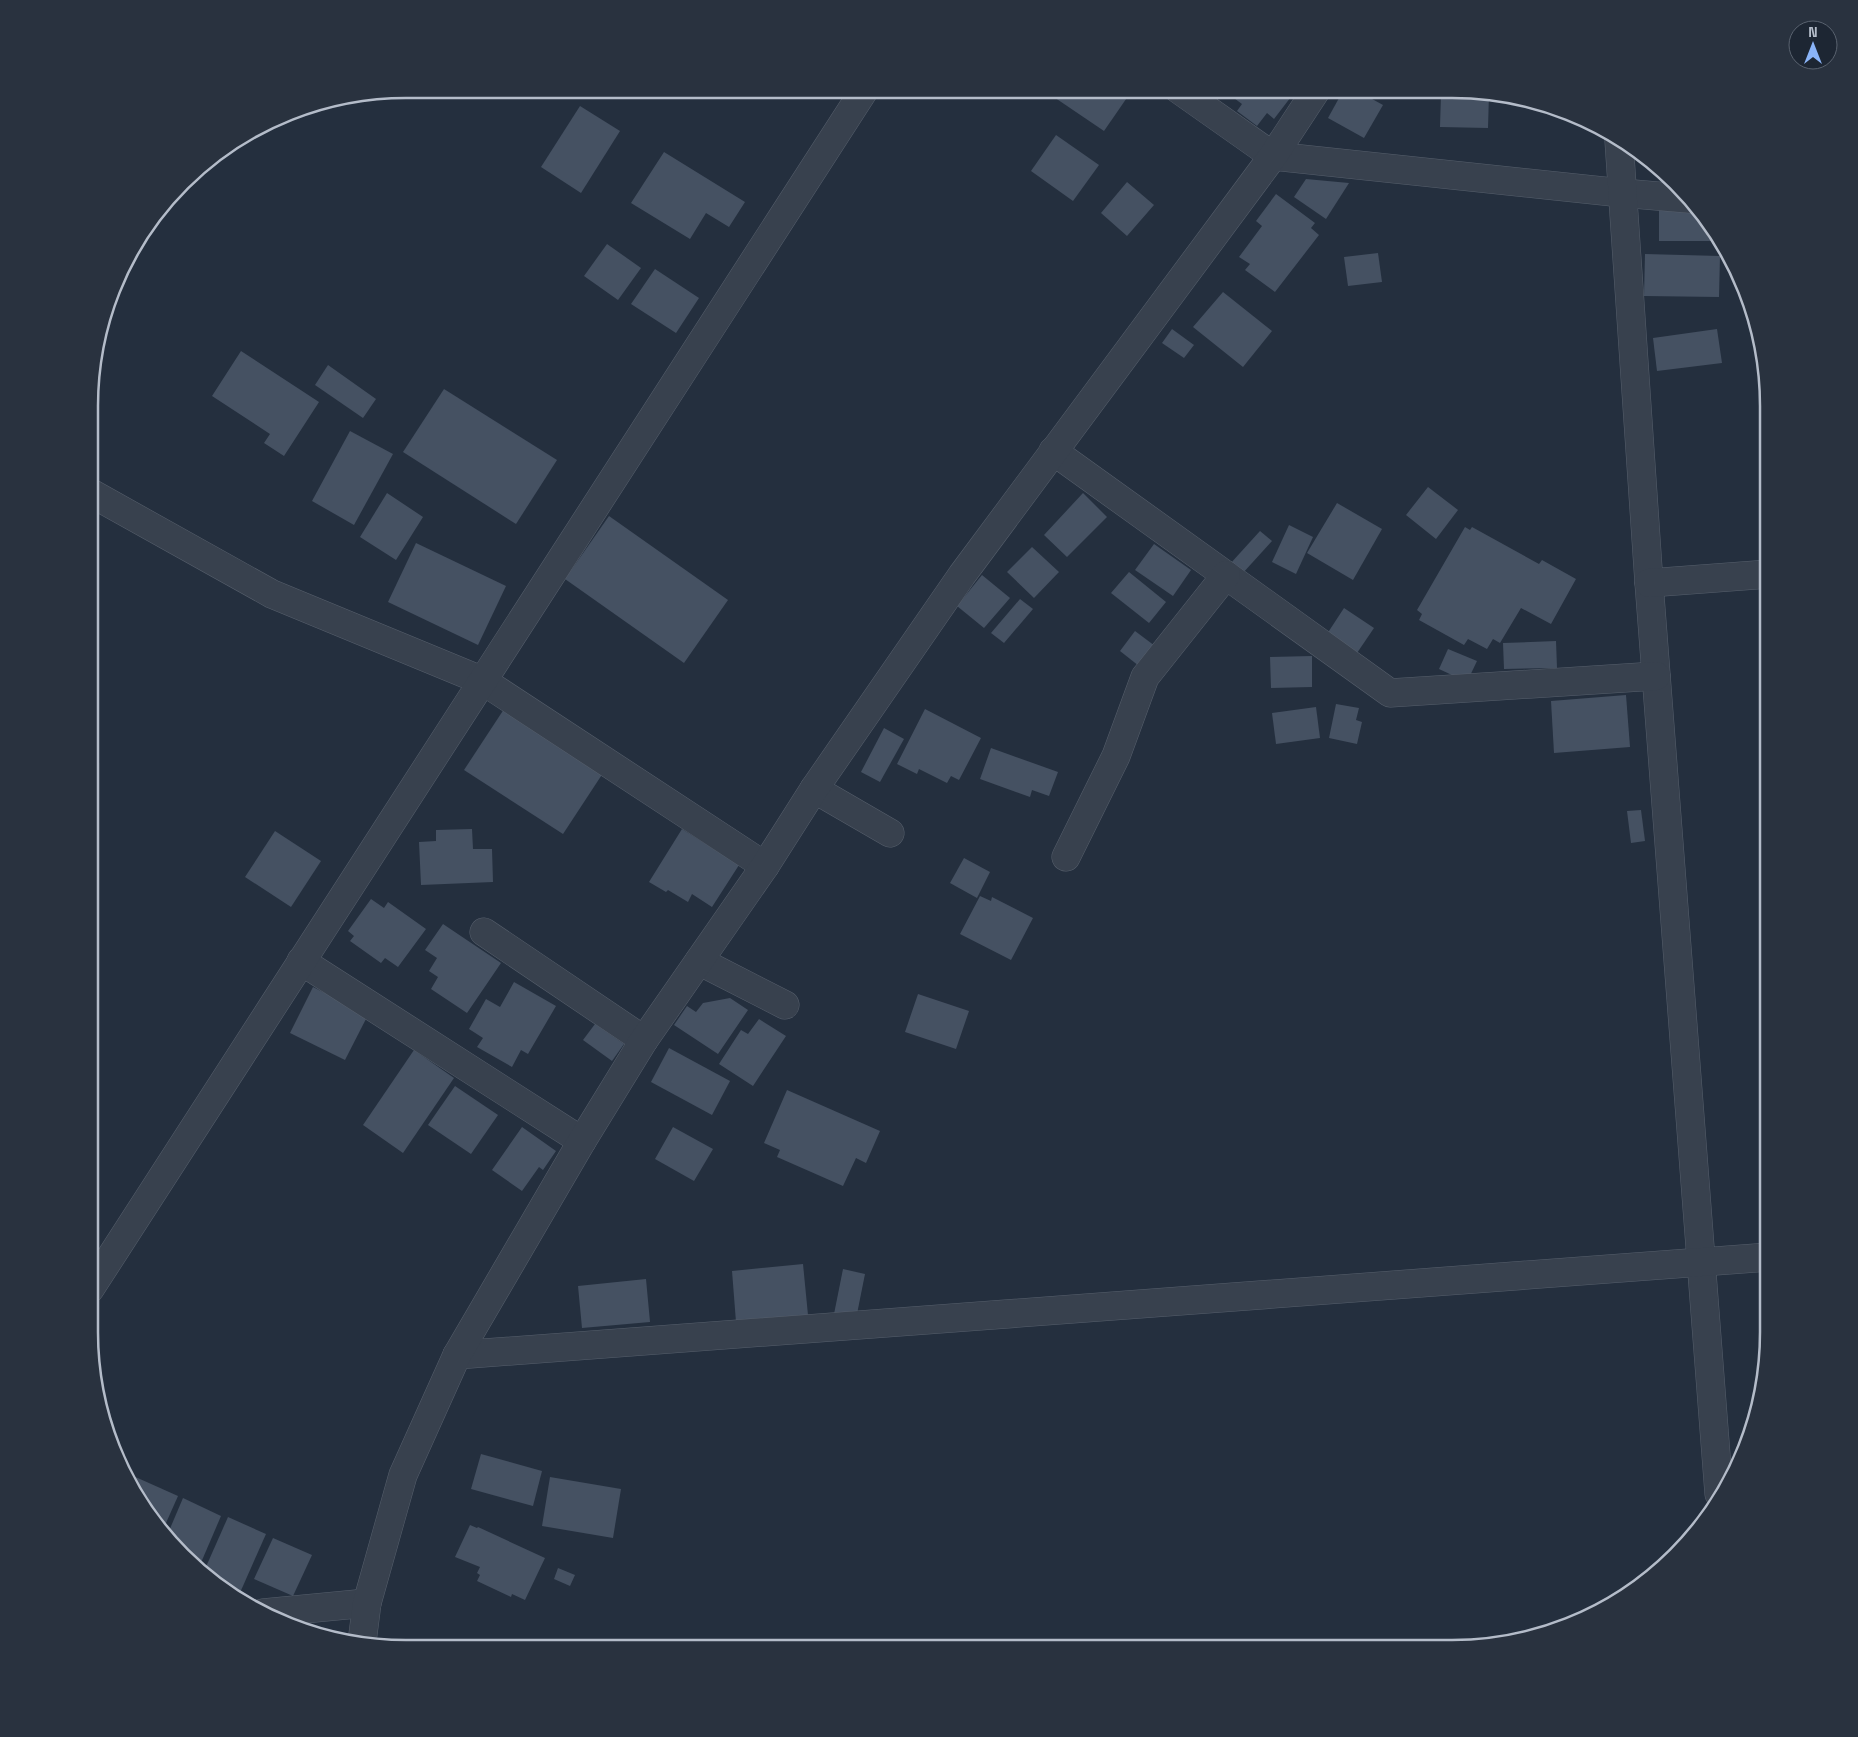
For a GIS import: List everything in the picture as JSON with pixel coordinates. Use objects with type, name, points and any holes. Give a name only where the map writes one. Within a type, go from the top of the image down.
[{"type":"street","points":[[98,1277],[859,98]]},
{"type":"street","points":[[1191,98],[1273,156],[1622,193],[1678,197]]},
{"type":"street","points":[[363,1637],[367,1603],[403,1475],[457,1355],[582,1141],[644,1040],[765,866],[814,789],[962,575],[1273,156],[1311,98]]},
{"type":"street","points":[[1618,146],[1649,583],[1718,1486]]},
{"type":"street","points":[[1053,451],[1390,692],[1656,676]]},
{"type":"street","points":[[98,497],[272,594],[482,681],[765,866]]},
{"type":"street","points":[[1066,856],[1116,756],[1145,677],[1226,575]]},
{"type":"street","points":[[1649,583],[1760,575]]},
{"type":"street","points":[[814,789],[890,833]]},
{"type":"street","points":[[484,932],[644,1040]]},
{"type":"street","points":[[301,961],[582,1141]]},
{"type":"street","points":[[699,961],[785,1004]]},
{"type":"street","points":[[457,1355],[1760,1258]]},
{"type":"street","points":[[278,1612],[367,1603]]},
{"type":"building","points":[[1055,98],[1127,98],[1104,131]]},
{"type":"building","points":[[1234,98],[1290,98],[1274,119],[1267,113],[1257,126],[1237,111],[1242,104]]},
{"type":"building","points":[[1339,98],[1370,98],[1383,105],[1364,138],[1328,118]]},
{"type":"building","points":[[1441,98],[1489,100],[1488,128],[1440,127]]},
{"type":"building","points":[[580,106],[620,131],[581,193],[541,167]]},
{"type":"building","points":[[1056,135],[1099,165],[1073,201],[1031,171]]},
{"type":"building","points":[[664,152],[745,202],[729,227],[706,213],[690,239],[631,203]]},
{"type":"building","points":[[1306,179],[1349,183],[1326,219],[1294,197]]},
{"type":"building","points":[[1127,182],[1154,205],[1127,236],[1101,213]]},
{"type":"building","points":[[1276,194],[1315,223],[1311,228],[1319,235],[1275,292],[1245,270],[1250,264],[1239,257],[1262,226],[1256,221]]},
{"type":"building","points":[[1687,206],[1713,241],[1659,241],[1659,207]]},
{"type":"building","points":[[607,244],[641,268],[618,300],[584,276]]},
{"type":"building","points":[[1378,253],[1382,282],[1348,286],[1344,257]]},
{"type":"building","points":[[1645,254],[1720,256],[1719,297],[1644,296]]},
{"type":"building","points":[[655,269],[699,298],[676,333],[631,304]]},
{"type":"building","points":[[1223,292],[1272,331],[1243,367],[1193,327]]},
{"type":"building","points":[[1172,329],[1194,345],[1184,358],[1162,343]]},
{"type":"building","points":[[1717,329],[1722,363],[1657,371],[1653,338]]},
{"type":"building","points":[[241,351],[319,402],[284,456],[264,443],[270,434],[212,396]]},
{"type":"building","points":[[328,365],[376,399],[363,418],[315,385]]},
{"type":"building","points":[[444,389],[557,460],[516,524],[403,452]]},
{"type":"building","points":[[350,431],[393,454],[354,525],[312,501]]},
{"type":"building","points":[[1428,487],[1458,510],[1436,539],[1406,515]]},
{"type":"building","points":[[387,493],[423,517],[396,560],[360,537]]},
{"type":"building","points":[[1083,493],[1107,517],[1067,557],[1044,535]]},
{"type":"building","points":[[1337,503],[1382,529],[1353,580],[1307,553]]},
{"type":"building","points":[[609,516],[728,600],[684,663],[565,579]]},
{"type":"building","points":[[1289,525],[1313,537],[1296,574],[1272,562]]},
{"type":"building","points":[[1465,527],[1470,530],[1472,527],[1539,564],[1542,560],[1576,579],[1551,624],[1521,608],[1500,643],[1493,639],[1487,649],[1468,639],[1464,645],[1419,620],[1422,614],[1417,610]]},
{"type":"building","points":[[1260,531],[1272,541],[1242,574],[1230,564]]},
{"type":"building","points":[[416,543],[506,586],[478,645],[388,602]]},
{"type":"building","points":[[1154,544],[1191,570],[1173,596],[1135,570]]},
{"type":"building","points":[[1032,547],[1059,572],[1034,598],[1007,572]]},
{"type":"building","points":[[1129,572],[1166,602],[1149,623],[1111,593]]},
{"type":"building","points":[[982,575],[1010,598],[984,628],[957,606]]},
{"type":"building","points":[[1020,599],[1033,609],[1004,643],[991,633]]},
{"type":"building","points":[[1344,608],[1374,628],[1357,653],[1327,634]]},
{"type":"building","points":[[1135,631],[1155,646],[1139,666],[1120,651]]},
{"type":"building","points":[[1556,641],[1557,668],[1504,669],[1503,643]]},
{"type":"building","points":[[1448,649],[1477,661],[1467,682],[1439,669]]},
{"type":"building","points":[[1312,656],[1312,687],[1271,688],[1270,657]]},
{"type":"building","points":[[1626,695],[1630,747],[1554,753],[1551,701]]},
{"type":"building","points":[[1336,704],[1359,708],[1356,720],[1362,722],[1357,744],[1329,738]]},
{"type":"building","points":[[506,706],[605,770],[563,834],[464,770]]},
{"type":"building","points":[[1316,707],[1320,738],[1276,744],[1272,713]]},
{"type":"building","points":[[925,709],[981,738],[959,780],[951,776],[947,783],[919,769],[917,774],[897,764]]},
{"type":"building","points":[[884,728],[904,739],[880,782],[861,772]]},
{"type":"building","points":[[991,748],[1058,772],[1049,796],[1032,790],[1030,797],[980,779]]},
{"type":"building","points":[[1641,810],[1645,841],[1631,843],[1627,811]]},
{"type":"building","points":[[472,829],[473,849],[492,849],[493,882],[421,885],[419,842],[436,841],[436,830]]},
{"type":"building","points":[[682,829],[739,865],[712,907],[692,894],[688,902],[668,890],[666,892],[649,882]]},
{"type":"building","points":[[275,831],[321,861],[291,907],[245,877]]},
{"type":"building","points":[[964,858],[990,872],[977,898],[950,883]]},
{"type":"building","points":[[980,896],[991,901],[992,897],[1033,918],[1011,960],[960,934]]},
{"type":"building","points":[[371,899],[384,908],[388,902],[426,929],[398,967],[385,958],[381,963],[350,941],[354,936],[348,931]]},
{"type":"building","points":[[443,924],[501,963],[467,1013],[431,989],[438,977],[429,971],[437,958],[425,950]]},
{"type":"building","points":[[514,982],[556,1006],[528,1054],[521,1050],[512,1067],[477,1047],[483,1038],[469,1029],[486,999],[500,1007]]},
{"type":"building","points":[[313,987],[368,1015],[345,1060],[290,1033]]},
{"type":"building","points":[[918,994],[969,1011],[956,1049],[905,1032]]},
{"type":"building","points":[[730,998],[748,1010],[718,1054],[674,1025],[687,1006],[696,1012],[703,1003]]},
{"type":"building","points":[[759,1019],[786,1036],[753,1086],[719,1064],[741,1030],[748,1034]]},
{"type":"building","points":[[595,1024],[624,1044],[612,1061],[583,1040]]},
{"type":"building","points":[[669,1048],[730,1081],[712,1115],[651,1082]]},
{"type":"building","points":[[414,1050],[454,1078],[403,1153],[363,1125]]},
{"type":"building","points":[[455,1086],[498,1115],[471,1154],[428,1125]]},
{"type":"building","points":[[787,1090],[880,1131],[866,1163],[856,1158],[843,1186],[777,1157],[780,1150],[764,1143]]},
{"type":"building","points":[[522,1127],[556,1151],[543,1170],[539,1167],[522,1191],[492,1170]]},
{"type":"building","points":[[673,1127],[713,1149],[694,1181],[655,1159]]},
{"type":"building","points":[[803,1264],[808,1315],[736,1322],[732,1271]]},
{"type":"building","points":[[843,1269],[865,1274],[856,1319],[834,1314]]},
{"type":"building","points":[[646,1279],[650,1322],[582,1328],[578,1286]]},
{"type":"building","points":[[481,1454],[542,1471],[533,1506],[471,1489]]},
{"type":"building","points":[[134,1476],[178,1496],[165,1524],[149,1502]]},
{"type":"building","points":[[550,1477],[621,1489],[613,1538],[542,1526]]},
{"type":"building","points":[[183,1498],[221,1516],[201,1562],[170,1529]]},
{"type":"building","points":[[228,1517],[266,1534],[241,1591],[206,1566]]},
{"type":"building","points":[[470,1525],[545,1558],[525,1600],[512,1594],[511,1597],[477,1581],[480,1575],[477,1573],[480,1567],[455,1557]]},
{"type":"building","points":[[273,1538],[312,1555],[293,1596],[254,1579]]},
{"type":"building","points":[[558,1568],[575,1575],[570,1586],[554,1579]]}]
